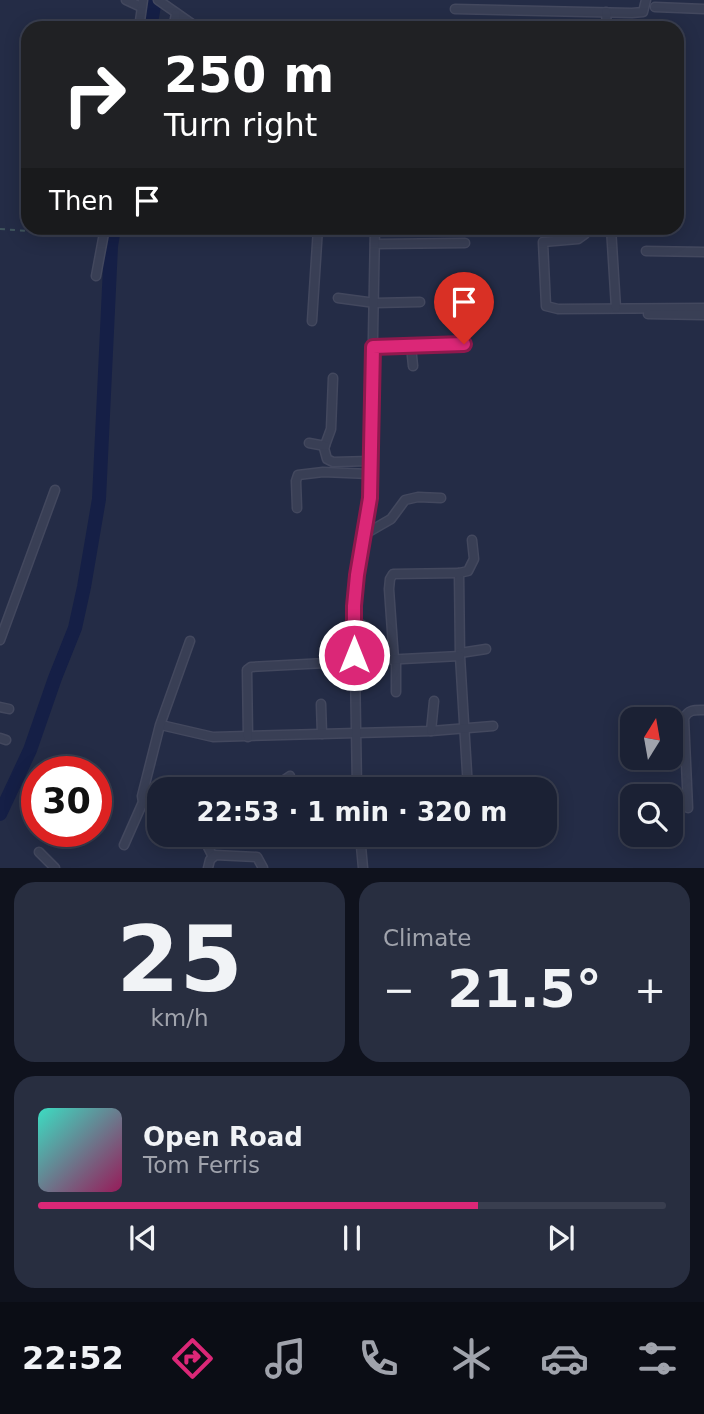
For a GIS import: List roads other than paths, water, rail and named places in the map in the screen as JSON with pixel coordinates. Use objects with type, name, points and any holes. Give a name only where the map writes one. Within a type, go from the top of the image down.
[{"type":"street","points":[[126,0],[142,3],[140,21]]},
{"type":"street","points":[[158,0],[187,21]]},
{"type":"street","points":[[455,9],[643,12],[646,0]]},
{"type":"street","points":[[655,7],[703,6]]},
{"type":"street","points":[[606,12],[607,21]]},
{"type":"street","points":[[174,21],[176,14]]},
{"type":"street","points":[[96,276],[103,235]]},
{"type":"street","points":[[312,321],[317,235]]},
{"type":"street","points":[[357,777],[354,621],[357,575],[370,498],[375,235]]},
{"type":"street","points":[[584,235],[578,239],[543,242],[545,304],[558,309],[704,308]]},
{"type":"street","points":[[612,235],[617,308]]},
{"type":"street","points":[[374,244],[466,243]]},
{"type":"street","points":[[646,251],[704,252]]},
{"type":"street","points":[[338,298],[375,303],[420,302]]},
{"type":"street","points":[[649,314],[704,315]]},
{"type":"street","points":[[373,347],[464,344]]},
{"type":"street","points":[[411,346],[414,366]]},
{"type":"street","points":[[333,378],[331,429],[325,453],[329,461],[371,461]]},
{"type":"street","points":[[309,443],[325,446]]},
{"type":"street","points":[[297,508],[298,475],[323,472],[370,474]]},
{"type":"street","points":[[0,640],[55,489]]},
{"type":"street","points":[[365,534],[391,519],[405,500],[418,497],[441,498]]},
{"type":"street","points":[[396,692],[390,579],[393,574],[459,573],[468,570],[474,559],[472,540]]},
{"type":"street","points":[[459,573],[460,654],[467,777]]},
{"type":"street","points":[[354,621],[368,628],[370,640],[354,658]]},
{"type":"street","points":[[124,845],[143,802],[142,796],[161,725],[190,641]]},
{"type":"street","points":[[248,737],[247,670],[251,667],[354,658],[395,660],[486,649]]},
{"type":"street","points":[[431,731],[434,701]]},
{"type":"street","points":[[321,704],[322,734]]},
{"type":"street","points":[[688,808],[684,718],[693,710],[704,710]]},
{"type":"street","points":[[161,725],[213,737],[431,731],[493,726]]},
{"type":"street","points":[[143,802],[147,802]]},
{"type":"street","points":[[208,847],[213,857]]},
{"type":"street","points":[[361,847],[363,868]]},
{"type":"street","points":[[39,852],[55,868]]},
{"type":"street","points":[[208,868],[215,855],[257,858],[262,868]]},
{"type":"waterway","points":[[151,21],[155,0]]},
{"type":"waterway","points":[[0,814],[30,750],[75,628],[84,587],[99,499],[113,235]]}]
